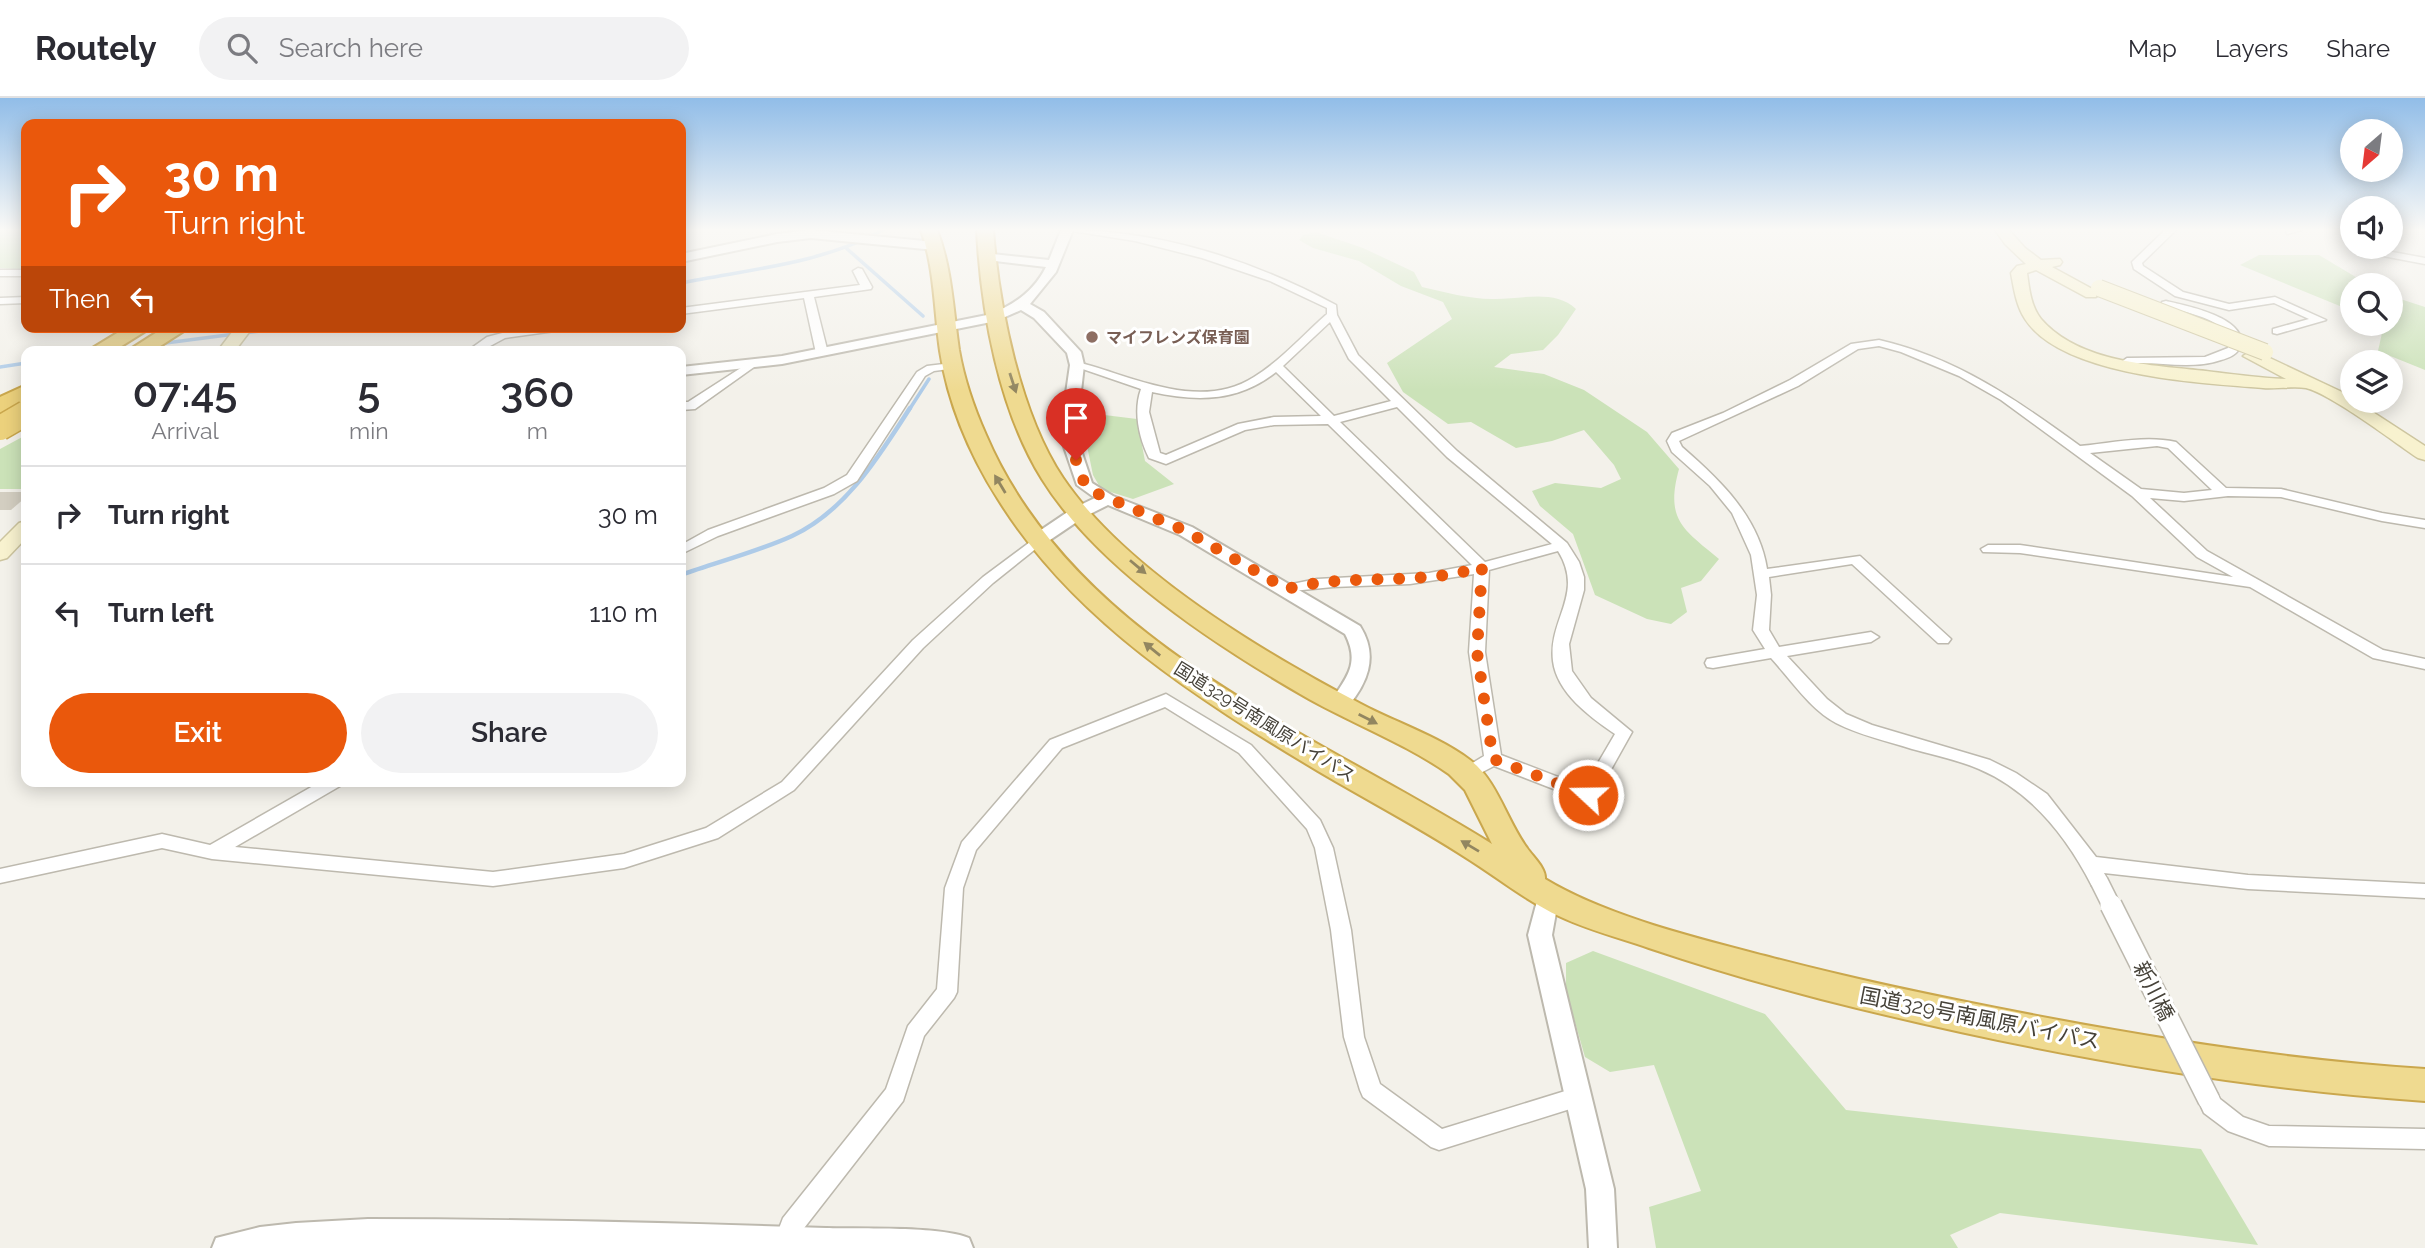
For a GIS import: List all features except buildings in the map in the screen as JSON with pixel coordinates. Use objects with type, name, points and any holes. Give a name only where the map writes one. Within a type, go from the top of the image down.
[{"type":"highway","name":"国道329号南風原バイパス","points":[[941,284],[949,327],[952,366],[972,428],[1010,502],[1038,540],[1121,622],[1205,688],[1281,737],[1471,846],[1548,896],[1585,913],[1701,952],[1804,981],[1935,1011],[2130,1048],[2278,1070],[2425,1085]]},
{"type":"highway","name":"国道329号南風原バイパス","points":[[991,284],[1008,369],[1023,415],[1051,477],[1078,513],[1116,549],[1218,629],[1339,704],[1424,747],[1467,774],[1513,855],[1548,896]]},
{"type":"highway","points":[[107,346],[131,333]]},
{"type":"highway","points":[[127,346],[149,333]]},
{"type":"highway","points":[[147,346],[169,333]]},
{"type":"highway","points":[[163,346],[185,333]]},
{"type":"highway","points":[[0,406],[21,394]]},
{"type":"highway","points":[[0,416],[21,404]]},
{"type":"highway","points":[[0,426],[21,416]]},
{"type":"highway","points":[[0,439],[21,426]]},
{"type":"main road","points":[[2021,284],[2027,309],[2038,326],[2072,348],[2124,365],[2257,382],[2295,385],[2310,382]]},
{"type":"main road","points":[[2079,284],[2340,387]]},
{"type":"main road","points":[[2085,284],[2095,291]]},
{"type":"main road","points":[[2258,354],[2363,412],[2425,454]]},
{"type":"main road","points":[[2386,413],[2425,437]]},
{"type":"main road","points":[[0,554],[21,532]]},
{"type":"street","points":[[686,310],[867,287],[865,284]]},
{"type":"street","points":[[686,371],[750,365],[822,353],[996,317],[1022,305],[1039,291],[1043,284]]},
{"type":"street","points":[[1281,284],[1312,295],[1332,307],[1332,315],[1353,357],[1452,454],[1562,546],[1573,559],[1578,578],[1561,660],[1573,687],[1599,715],[1624,732],[1588,795],[1493,759]]},
{"type":"street","points":[[2163,284],[2179,294],[2229,307],[2275,300],[2320,320],[2277,331]]},
{"type":"street","points":[[808,294],[822,353]]},
{"type":"street","points":[[0,301],[21,300]]},
{"type":"street","points":[[2124,365],[2127,361],[2139,360],[2214,359],[2228,354],[2234,348],[2236,340],[2231,330],[2221,322],[2189,309],[2165,304]]},
{"type":"street","points":[[1022,305],[1049,324],[1074,352],[1077,365],[1068,435],[1085,485],[1107,499],[1186,531],[1353,630],[1362,645],[1363,661],[1351,689],[1339,704]]},
{"type":"street","points":[[1077,365],[1148,388],[1197,394],[1236,391],[1255,383],[1332,315]]},
{"type":"street","points":[[477,346],[494,336],[517,333]]},
{"type":"street","name":"新川橋","points":[[2078,450],[2005,397],[1940,363],[1879,343],[1855,346],[1810,370],[1794,383],[1727,416],[1676,436],[1673,441],[1677,449],[1715,483],[1738,512],[1758,555],[1764,595],[1761,630],[1776,654],[1821,703],[1840,718],[1867,729],[1984,764],[2010,777],[2041,799],[2095,873],[2212,1106],[2236,1124],[2269,1136],[2425,1139]]},
{"type":"street","points":[[686,406],[691,406],[750,365]]},
{"type":"street","points":[[1275,365],[1482,567],[1477,652],[1493,759]]},
{"type":"street","points":[[686,547],[713,533],[829,491],[852,478],[921,374],[931,368],[952,366]]},
{"type":"street","points":[[1148,388],[1145,394],[1144,424],[1154,455],[1166,460],[1242,427],[1274,421],[1332,420],[1399,403]]},
{"type":"street","points":[[0,426],[21,424]]},
{"type":"street","points":[[2078,450],[2157,442],[2172,444],[2223,493]]},
{"type":"street","points":[[2078,450],[2137,493],[2202,554],[2378,654],[2425,664]]},
{"type":"street","points":[[2137,493],[2185,497],[2223,493],[2280,493],[2382,517],[2425,524]]},
{"type":"street","points":[[0,876],[162,841],[212,852],[493,879],[624,861],[712,833],[788,786],[918,644],[988,580],[1038,540],[1078,513],[1107,499]]},
{"type":"street","points":[[1287,589],[1310,583],[1409,580],[1451,575],[1562,546]]},
{"type":"street","points":[[1988,550],[2020,549],[2255,586]]},
{"type":"street","points":[[1761,574],[1855,559],[1943,639]]},
{"type":"street","points":[[1713,663],[1871,637]]},
{"type":"street","points":[[787,1239],[791,1226],[895,1094],[915,1032],[947,992],[954,888],[968,847],[1056,744],[1142,707],[1166,700],[1245,749],[1314,825],[1324,848],[1340,930],[1354,1037],[1371,1090],[1439,1140],[1578,1097]]},
{"type":"street","points":[[1467,774],[1493,759]]},
{"type":"street","points":[[212,852],[325,787]]},
{"type":"street","points":[[2095,873],[2425,891]]},
{"type":"street","points":[[1548,896],[1540,935],[1600,1189],[1603,1248]]},
{"type":"street","points":[[226,1248],[315,1236],[787,1239],[959,1248]]},
{"type":"green space","points":[[1397,284],[1420,284],[1422,287],[1483,299],[1547,297],[1567,303],[1576,309],[1558,335],[1543,350],[1511,354],[1494,367],[1544,374],[1584,390],[1647,432],[1679,469],[1674,500],[1680,522],[1719,559],[1701,581],[1681,588],[1687,612],[1671,624],[1647,619],[1595,595],[1573,534],[1540,506],[1532,491],[1555,483],[1601,488],[1621,479],[1614,465],[1584,430],[1552,441],[1516,448],[1471,422],[1448,424],[1403,392],[1387,363],[1452,319],[1443,302]]},
{"type":"green space","points":[[2285,284],[2340,284],[2340,306]]},
{"type":"green space","points":[[2403,300],[2425,307],[2425,370],[2403,361],[2403,350],[2378,350],[2381,336],[2403,336]]},
{"type":"green space","points":[[1080,412],[1137,419],[1145,461],[1174,484],[1133,499],[1101,489],[1093,475]]},
{"type":"green space","points":[[21,438],[21,489],[0,489],[0,449]]},
{"type":"green space","points":[[1593,951],[1765,1014],[1846,1110],[2201,1149],[2258,1245],[2000,1213],[1950,1235],[1958,1248],[1656,1248],[1649,1207],[1701,1191],[1654,1065],[1610,1072],[1585,1057],[1566,991],[1566,963]]},
{"type":"waterway","points":[[886,284],[923,316]]},
{"type":"waterway","points":[[158,344],[235,334]]},
{"type":"waterway","points":[[0,367],[21,364]]},
{"type":"waterway","points":[[909,410],[929,379]]},
{"type":"waterway","points":[[686,573],[792,536],[829,512],[860,481],[910,408]]},
{"type":"place","name":"マイフレンズ保育園","points":[[1092,337]]},
{"type":"route","points":[[1076,460],[1085,485],[1096,493],[1186,531],[1287,589],[1310,583],[1409,580],[1451,575],[1482,567],[1477,652],[1493,759],[1588,795]]}]
